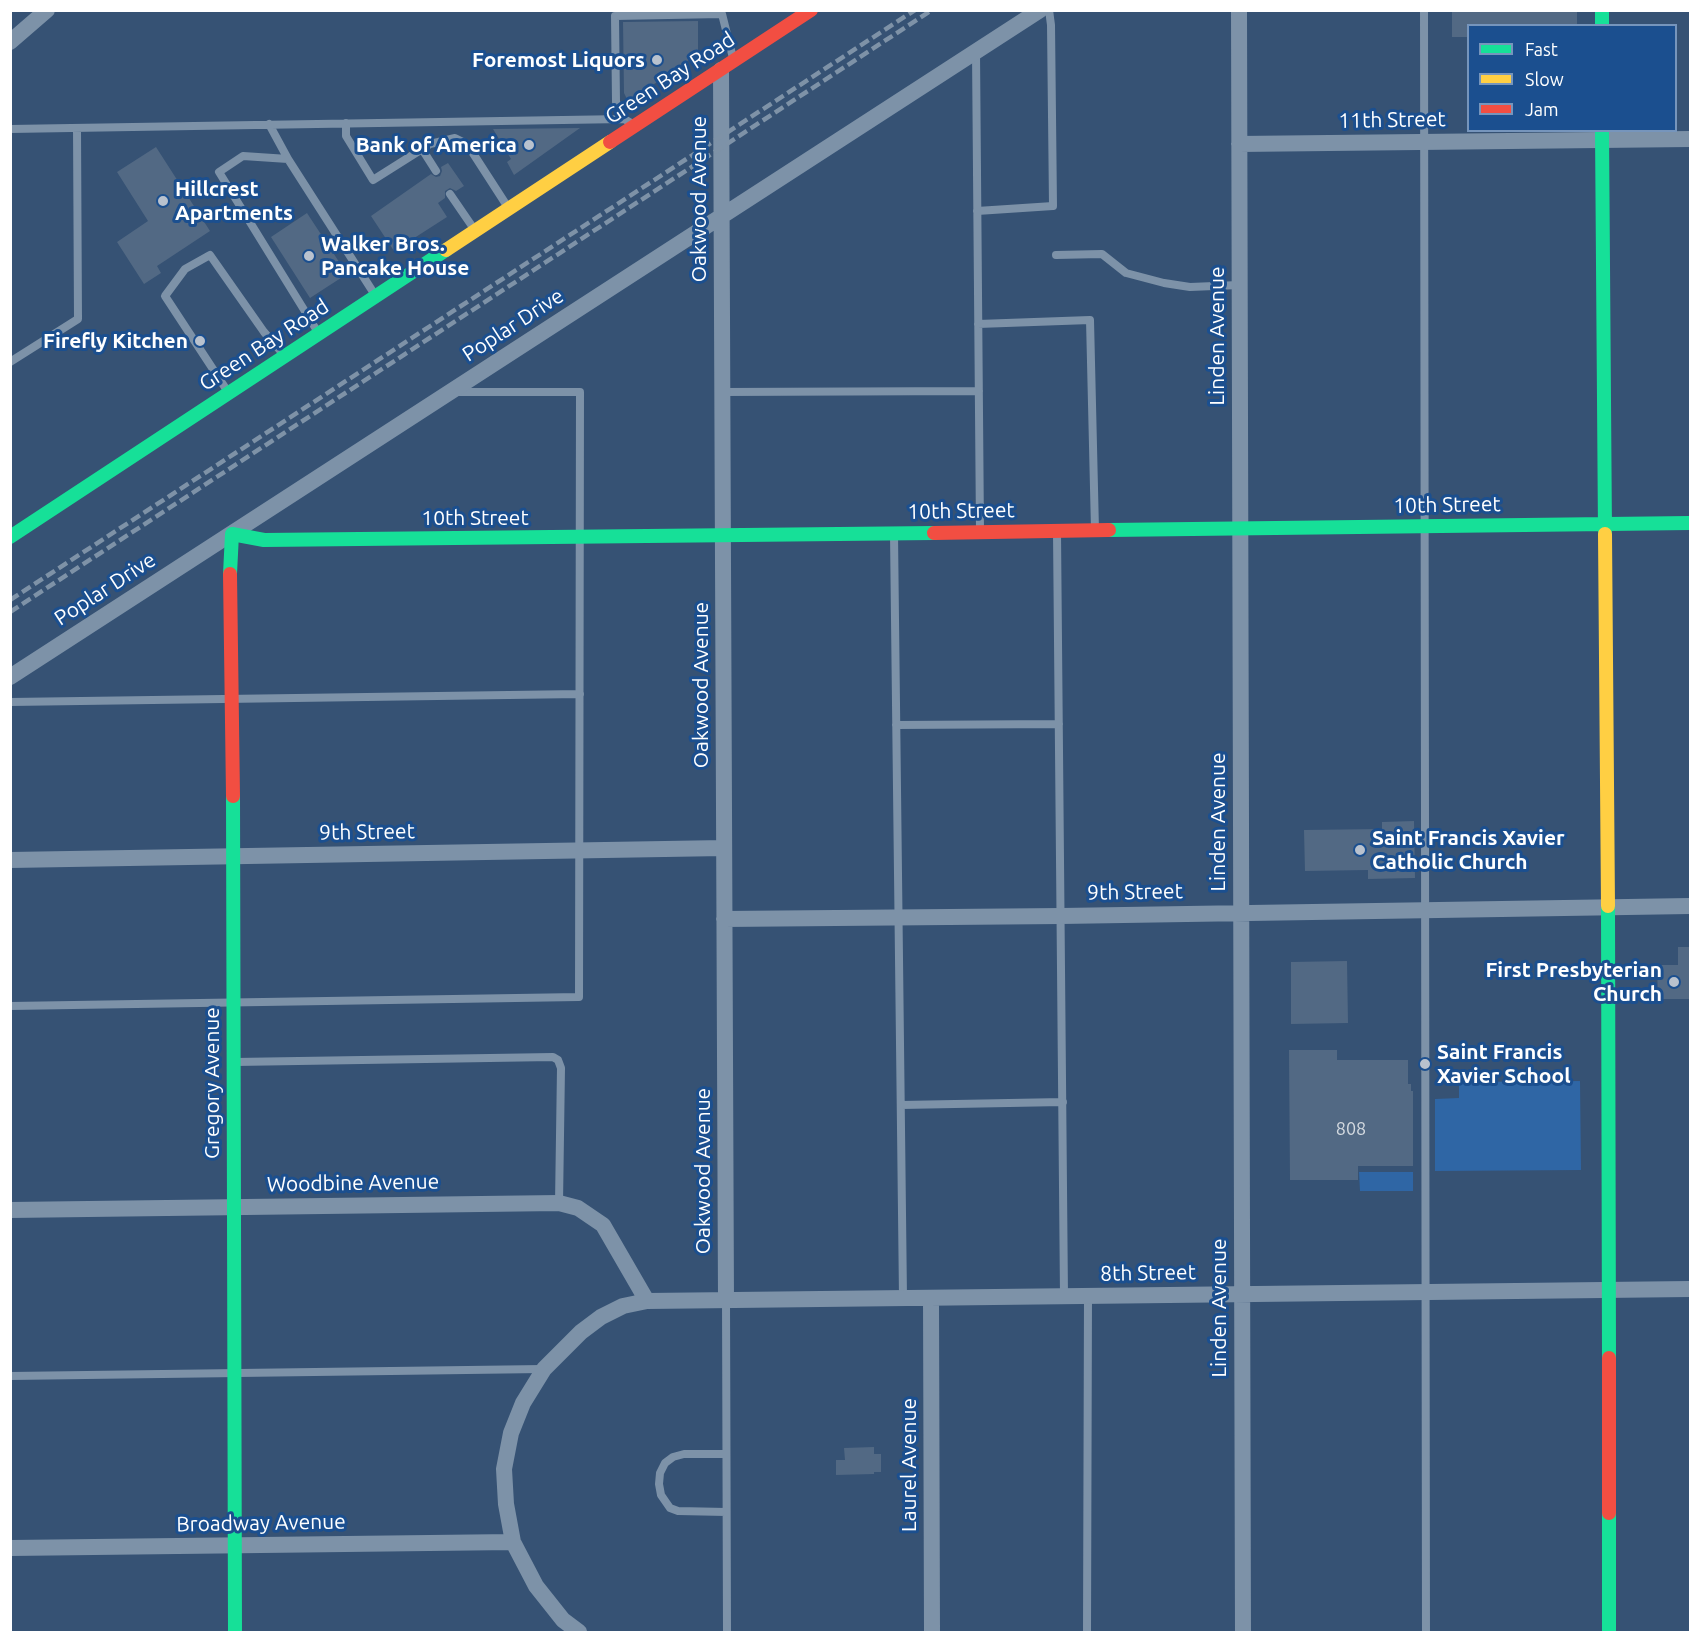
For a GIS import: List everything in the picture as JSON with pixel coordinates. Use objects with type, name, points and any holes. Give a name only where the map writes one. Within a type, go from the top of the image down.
[{"type":"street","points":[[10,42],[47,10]]},
{"type":"street","name":"Green Bay Road","points":[[10,537],[509,209],[630,122],[728,65],[811,10]]},
{"type":"street","name":"Poplar Drive","points":[[10,677],[1040,10]]},
{"type":"street","name":"Linden Avenue","points":[[1239,10],[1243,1632]]},
{"type":"street","name":"Oakwood Avenue","points":[[720,1300],[724,919],[722,216],[728,65]]},
{"type":"street","points":[[1602,135],[1608,908],[1609,1632]]},
{"type":"street","name":"11th Street","points":[[1239,144],[1424,142],[1602,135],[1690,139]]},
{"type":"street","name":"10th Street","points":[[232,534],[264,540],[580,538],[1690,523]]},
{"type":"street","name":"Gregory Avenue","points":[[232,534],[230,564],[234,857],[235,1632]]},
{"type":"street","name":"9th Street","points":[[10,860],[724,848]]},
{"type":"street","name":"9th Street","points":[[724,919],[1690,906]]},
{"type":"street","name":"Woodbine Avenue","points":[[10,1210],[560,1203],[578,1209],[603,1225],[647,1301]]},
{"type":"street","name":"8th Street","points":[[579,1632],[563,1626],[536,1586],[513,1542],[506,1504],[504,1469],[511,1433],[524,1403],[544,1370],[569,1343],[601,1317],[623,1306],[647,1301],[1690,1289]]},
{"type":"street","name":"Laurel Avenue","points":[[931,1298],[932,1632]]},
{"type":"street","name":"Broadway Avenue","points":[[10,1548],[513,1542]]},
{"type":"lane","points":[[977,211],[1053,206],[1049,10]]},
{"type":"lane","points":[[1424,10],[1426,1632]]},
{"type":"lane","points":[[630,122],[616,102],[615,16],[722,14],[728,65]]},
{"type":"lane","points":[[976,52],[980,532]]},
{"type":"lane","points":[[10,129],[346,123],[630,122]]},
{"type":"lane","points":[[346,123],[346,136],[373,180],[430,144],[455,138],[467,144],[509,209]]},
{"type":"lane","points":[[269,124],[288,159],[376,297]]},
{"type":"lane","points":[[10,362],[78,319],[78,128]]},
{"type":"lane","points":[[422,149],[436,171]]},
{"type":"lane","points":[[288,159],[243,156],[219,172],[319,334]]},
{"type":"lane","points":[[450,194],[475,231]]},
{"type":"lane","points":[[1056,255],[1102,254],[1126,273],[1164,283],[1190,287],[1239,285]]},
{"type":"lane","points":[[229,393],[165,296],[185,269],[210,255],[264,332],[285,356]]},
{"type":"lane","points":[[978,324],[1090,320],[1095,531]]},
{"type":"lane","points":[[722,392],[979,391]]},
{"type":"lane","points":[[10,1006],[579,997],[580,392],[450,393]]},
{"type":"lane","points":[[1057,531],[1064,1296]]},
{"type":"lane","points":[[894,533],[903,1298]]},
{"type":"lane","points":[[10,702],[580,694]]},
{"type":"lane","points":[[896,725],[1059,724]]},
{"type":"lane","points":[[234,1062],[553,1057],[558,1060],[561,1068],[560,1203]]},
{"type":"lane","points":[[901,1105],[1063,1102]]},
{"type":"lane","points":[[1088,1296],[1088,1632]]},
{"type":"lane","points":[[720,1300],[726,1454],[728,1632]]},
{"type":"lane","points":[[10,1376],[544,1370]]},
{"type":"lane","points":[[726,1454],[684,1454],[673,1457],[665,1463],[660,1473],[659,1484],[661,1495],[670,1508],[678,1511],[726,1512]]},
{"type":"shaded area","points":[[1580,1081],[1581,1170],[1435,1171],[1435,1099],[1459,1098],[1459,1082]]},
{"type":"shaded area","points":[[1359,1172],[1413,1172],[1413,1191],[1360,1191]]},
{"type":"building","points":[[1452,10],[1577,10],[1577,24],[1467,24],[1467,37],[1452,37]]},
{"type":"building","name":"Foremost Liquors","points":[[698,21],[698,55],[628,101],[624,93],[623,22]]},
{"type":"building","name":"Bank of America","points":[[580,128],[514,175],[507,162],[511,159],[493,129]]},
{"type":"building","name":"Hillcrest Apartments","points":[[156,147],[210,231],[157,266],[161,273],[144,284],[117,242],[148,221],[117,172]]},
{"type":"building","points":[[448,163],[464,186],[456,191],[450,188],[445,191],[445,198],[438,203],[447,217],[394,251],[371,216],[431,174],[436,177],[440,176],[441,167]]},
{"type":"building","name":"Walker Bros. Pancake House","points":[[307,213],[347,274],[310,298],[271,237]]},
{"type":"building","name":"Saint Francis Xavier Catholic Church","points":[[1414,821],[1415,878],[1368,879],[1368,870],[1305,871],[1304,830],[1382,829],[1382,822]]},
{"type":"building","name":"First Presbyterian Church","points":[[1678,947],[1690,947],[1690,999],[1658,999],[1657,965],[1678,965]]},
{"type":"building","points":[[1347,961],[1348,1023],[1291,1024],[1291,962]]},
{"type":"building","points":[[1289,1050],[1337,1050],[1337,1060],[1408,1060],[1408,1084],[1411,1084],[1411,1091],[1413,1091],[1413,1166],[1358,1166],[1358,1180],[1290,1180]]},
{"type":"building","points":[[874,1447],[874,1454],[881,1454],[881,1472],[836,1475],[836,1460],[845,1460],[844,1448]]},
{"type":"railway","points":[[10,600],[915,10]]},
{"type":"railway","points":[[10,612],[932,10]]},
{"type":"traffic: fast","points":[[1602,10],[1602,24]]},
{"type":"traffic: fast","points":[[1602,132],[1605,534]]},
{"type":"traffic: fast","points":[[10,537],[446,250]]},
{"type":"traffic: fast","points":[[1109,530],[1690,523]]},
{"type":"traffic: fast","points":[[230,574],[232,534],[264,540],[934,533]]},
{"type":"traffic: fast","points":[[233,796],[235,1632]]},
{"type":"traffic: fast","points":[[1608,906],[1609,1358]]},
{"type":"traffic: fast","points":[[1609,1513],[1609,1632]]},
{"type":"traffic: slow","points":[[446,250],[610,142]]},
{"type":"traffic: slow","points":[[1605,534],[1608,906]]},
{"type":"traffic: jam","points":[[610,142],[811,10]]},
{"type":"traffic: jam","points":[[934,533],[1109,530]]},
{"type":"traffic: jam","points":[[230,574],[233,796]]},
{"type":"traffic: jam","points":[[1609,1358],[1609,1513]]},
{"type":"place","name":"Foremost Liquors","points":[[657,60]]},
{"type":"place","name":"Bank of America","points":[[529,145]]},
{"type":"place","name":"Hillcrest Apartments","points":[[163,201]]},
{"type":"place","name":"Walker Bros. Pancake House","points":[[309,256]]},
{"type":"place","name":"Firefly Kitchen","points":[[200,341]]},
{"type":"place","name":"Saint Francis Xavier Catholic Church","points":[[1360,850]]},
{"type":"place","name":"First Presbyterian Church","points":[[1674,982]]},
{"type":"place","name":"Saint Francis Xavier School","points":[[1425,1064]]}]
